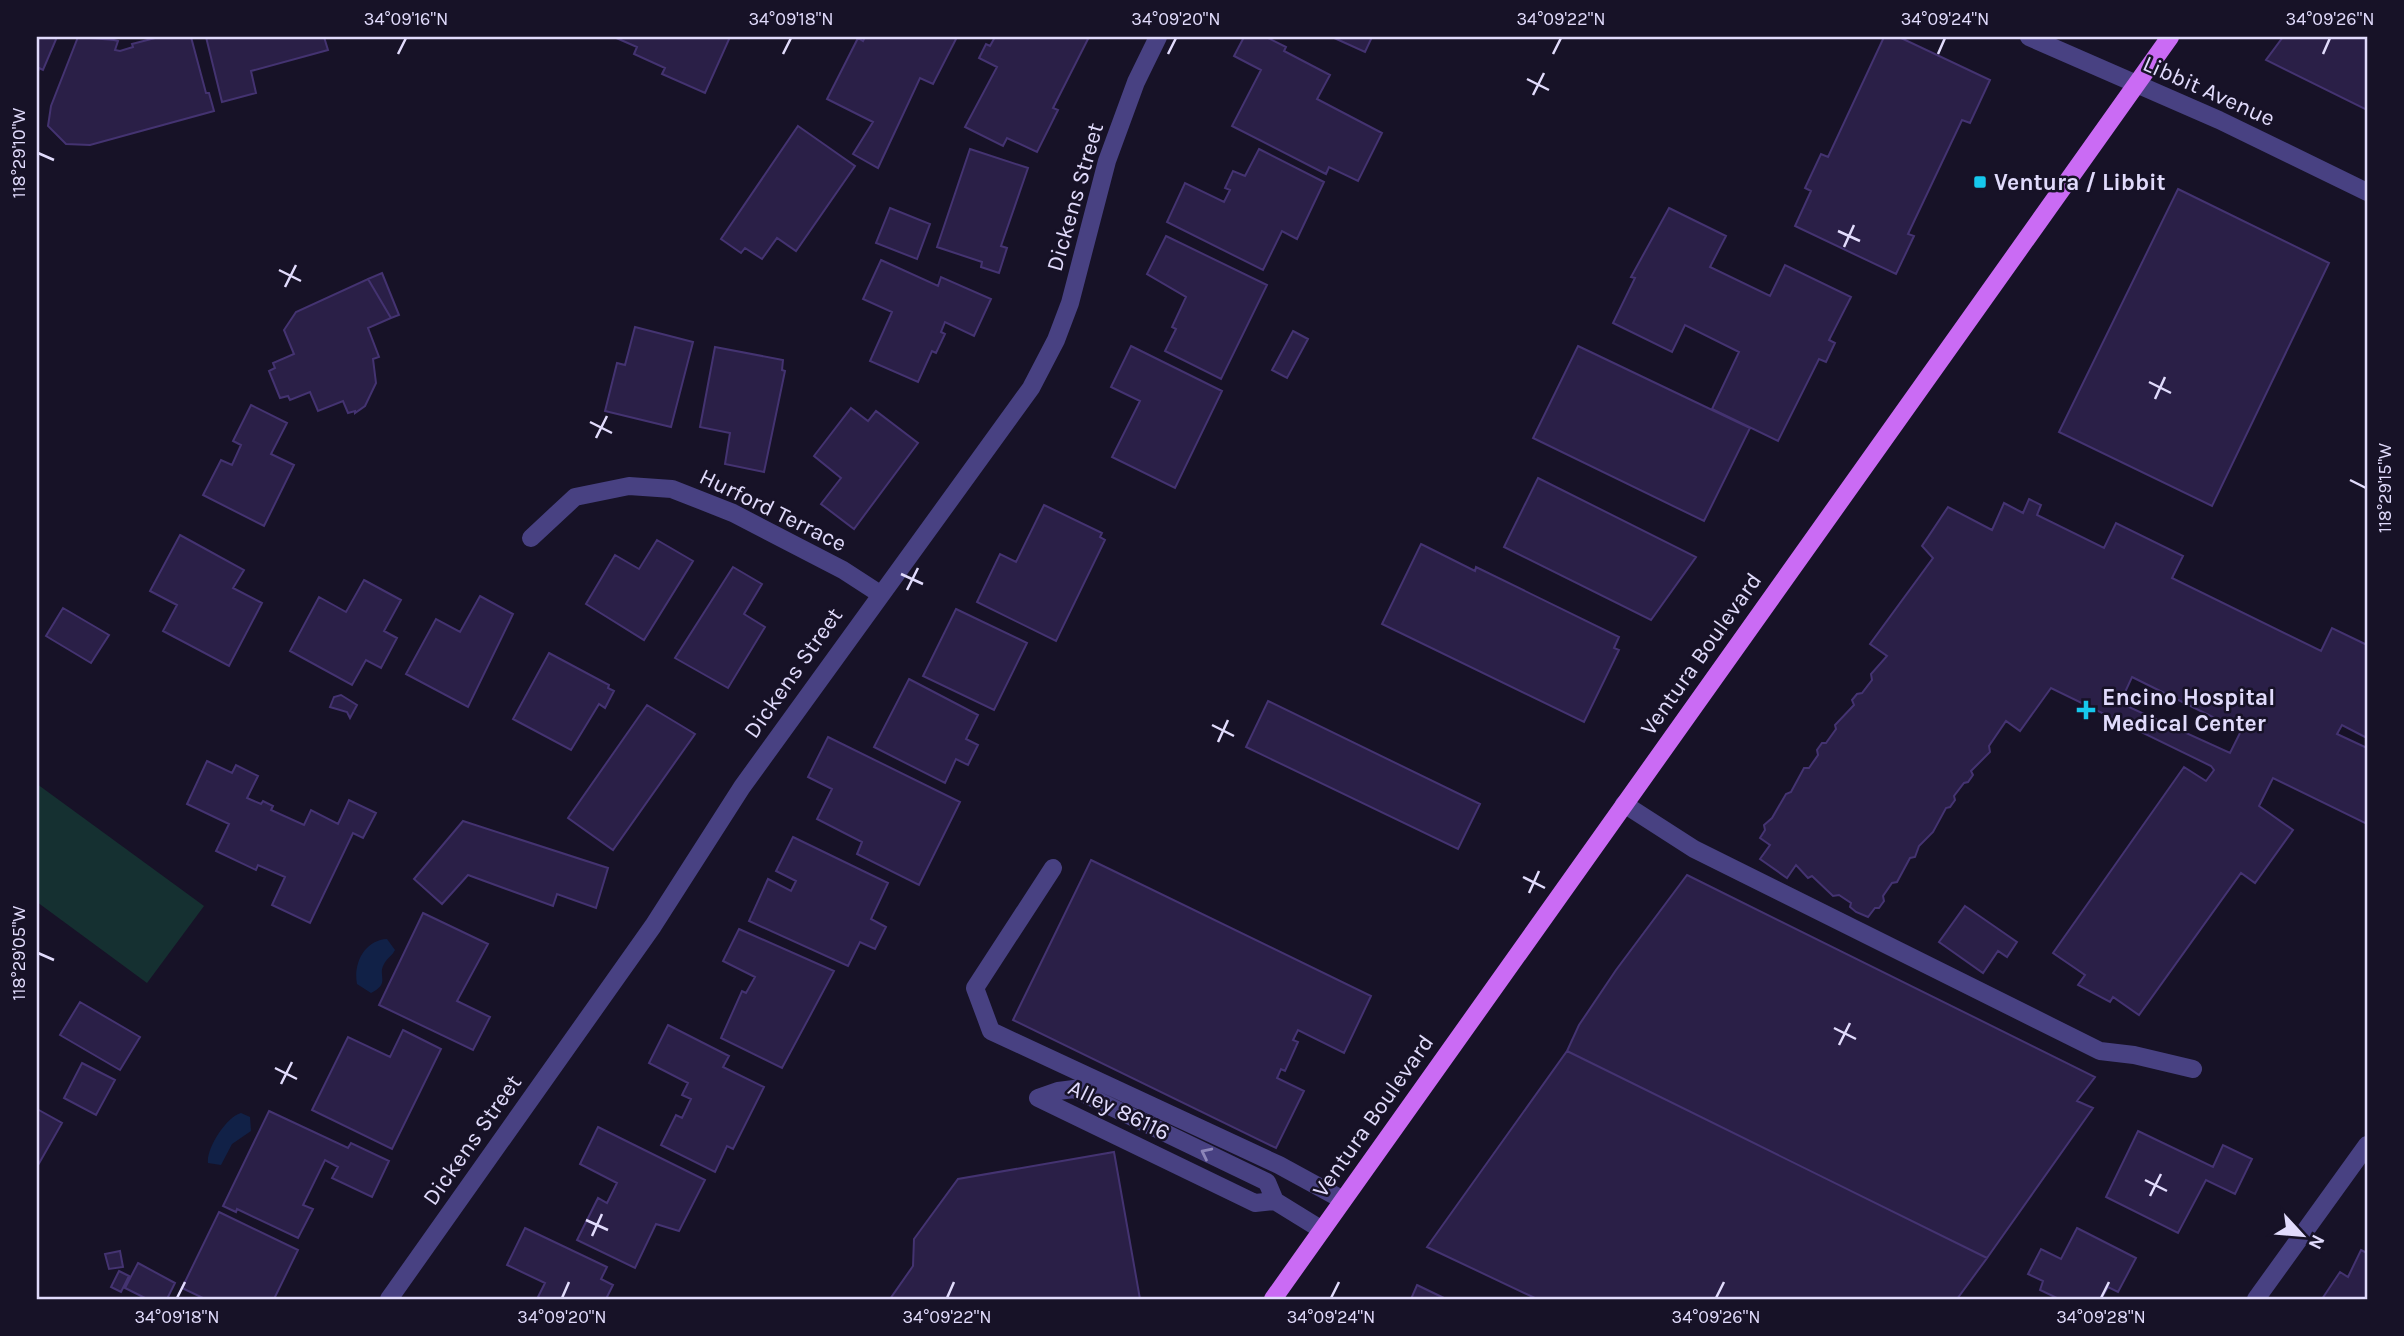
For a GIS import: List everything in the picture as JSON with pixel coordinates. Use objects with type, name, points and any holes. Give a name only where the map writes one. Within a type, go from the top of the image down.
[{"type":"main road","name":"Ventura Boulevard","points":[[1273,1299],[2138,86],[2170,37]]},
{"type":"street","name":"Dickens Street","points":[[389,1299],[645,937],[743,787],[1031,388],[1056,340],[1070,303],[1107,162],[1136,82],[1158,37]]},
{"type":"street","name":"Libbit Avenue","points":[[2029,37],[2219,120],[2367,192]]},
{"type":"street","name":"Hurford Terrace","points":[[531,538],[575,497],[629,486],[672,489],[733,513],[843,570],[880,594]]},
{"type":"street","points":[[1624,804],[1694,849],[2100,1051],[2134,1055],[2193,1069]]},
{"type":"street","points":[[1053,868],[975,988],[991,1031],[1279,1165],[1343,1200]]},
{"type":"street","name":"Alley 86116","points":[[1275,1201],[1255,1203],[1038,1098],[1074,1089],[1267,1182],[1275,1201],[1322,1230]]},
{"type":"street","points":[[2256,1299],[2367,1144]]},
{"type":"green space","points":[[37,784],[204,906],[147,983],[37,902]]},
{"type":"water","points":[[387,939],[395,950],[382,968],[382,983],[371,993],[357,984],[359,961],[372,944]]},
{"type":"water","points":[[241,1113],[250,1117],[251,1131],[232,1144],[221,1165],[208,1163],[210,1150],[218,1134],[229,1121]]},
{"type":"building","points":[[37,37],[57,37],[43,70],[39,68],[37,75]]},
{"type":"building","points":[[78,37],[118,41],[115,50],[120,51],[133,47],[132,44],[159,37],[191,37],[206,93],[209,93],[214,111],[90,145],[66,144],[48,126],[51,106]]},
{"type":"building","points":[[206,37],[324,37],[328,50],[251,71],[256,93],[222,102]]},
{"type":"building","points":[[614,37],[730,37],[705,93],[662,74],[665,68],[634,54],[637,47]]},
{"type":"building","points":[[865,37],[957,37],[933,84],[920,78],[878,168],[853,154],[873,122],[827,99],[858,38],[863,41]]},
{"type":"building","points":[[995,37],[1089,37],[1053,108],[1058,110],[1037,152],[1007,138],[1003,146],[965,127],[997,67],[979,58],[986,44],[990,46]]},
{"type":"building","points":[[1244,37],[1266,37],[1286,47],[1284,51],[1330,75],[1317,99],[1382,133],[1358,181],[1329,167],[1326,174],[1232,126],[1261,70],[1234,56]]},
{"type":"building","points":[[1332,37],[1372,37],[1365,52]]},
{"type":"building","points":[[1884,37],[1899,37],[1990,80],[1970,123],[1962,120],[1908,234],[1914,236],[1896,274],[1795,226],[1811,191],[1805,188],[1821,154],[1828,157]]},
{"type":"building","points":[[2283,37],[2367,37],[2367,110],[2266,60]]},
{"type":"building","points":[[798,126],[855,166],[796,251],[777,238],[762,259],[745,248],[741,253],[721,239]]},
{"type":"building","points":[[970,149],[1028,168],[1001,246],[1007,248],[999,273],[981,267],[982,262],[937,247]]},
{"type":"building","points":[[1259,149],[1324,182],[1297,239],[1282,231],[1263,270],[1167,222],[1185,183],[1224,202],[1230,190],[1225,188],[1233,171],[1245,176]]},
{"type":"building","points":[[2178,189],[2329,263],[2212,506],[2059,432]]},
{"type":"building","points":[[890,208],[930,224],[917,259],[876,243]]},
{"type":"building","points":[[1669,208],[1726,236],[1710,267],[1770,296],[1785,265],[1851,297],[1829,340],[1835,343],[1826,362],[1819,359],[1778,441],[1712,409],[1739,352],[1685,325],[1672,352],[1613,323],[1635,278],[1631,277]]},
{"type":"building","points":[[1166,236],[1267,285],[1221,379],[1165,351],[1176,329],[1172,327],[1186,297],[1147,274]]},
{"type":"building","points":[[881,260],[938,286],[941,277],[991,299],[974,336],[945,322],[941,332],[945,334],[936,353],[932,351],[918,382],[870,361],[892,312],[863,299]]},
{"type":"building","points":[[382,273],[399,315],[391,318],[368,279]]},
{"type":"building","points":[[368,279],[391,318],[368,328],[379,357],[373,359],[376,383],[365,406],[355,413],[348,413],[343,401],[318,411],[310,392],[290,400],[288,396],[280,398],[269,371],[275,368],[273,363],[294,354],[284,330],[296,312]]},
{"type":"building","points":[[635,327],[693,342],[671,427],[605,411],[617,363],[625,365]]},
{"type":"building","points":[[1293,331],[1308,339],[1287,378],[1272,370]]},
{"type":"building","points":[[1131,346],[1222,391],[1175,488],[1112,457],[1140,401],[1111,387]]},
{"type":"building","points":[[1578,346],[1750,428],[1704,521],[1533,438]]},
{"type":"building","points":[[715,347],[783,360],[782,370],[785,371],[764,472],[725,464],[730,433],[700,427]]},
{"type":"building","points":[[251,405],[287,423],[271,454],[294,465],[264,526],[203,495],[221,460],[232,465],[241,445],[233,441]]},
{"type":"building","points":[[851,408],[868,421],[876,411],[918,443],[854,529],[821,504],[841,478],[814,456]]},
{"type":"building","points":[[1538,478],[1696,557],[1651,620],[1504,547]]},
{"type":"building","points":[[2029,499],[2041,505],[2037,515],[2104,548],[2116,523],[2183,556],[2172,578],[2321,651],[2332,628],[2367,645],[2367,738],[2342,725],[2337,734],[2367,748],[2367,824],[2273,778],[2259,806],[2293,830],[2255,883],[2241,873],[2139,1015],[2113,997],[2110,1002],[2078,985],[2085,975],[2053,953],[2184,767],[2206,781],[2214,770],[2211,766],[2051,688],[2020,731],[2006,721],[1989,746],[1990,752],[1971,771],[1973,775],[1954,796],[1955,800],[1946,808],[1933,832],[1919,846],[1915,857],[1910,858],[1897,882],[1892,883],[1879,908],[1875,908],[1868,917],[1856,912],[1850,907],[1851,903],[1839,895],[1833,896],[1812,876],[1808,878],[1796,865],[1787,878],[1760,859],[1770,845],[1760,838],[1765,830],[1764,825],[1772,818],[1786,794],[1791,792],[1804,768],[1809,768],[1818,755],[1817,750],[1822,743],[1826,743],[1836,729],[1835,725],[1854,705],[1852,700],[1862,693],[1872,680],[1871,674],[1887,656],[1870,644],[1933,558],[1922,546],[1948,507],[1992,530],[2004,503],[2023,513]],"holes":[[[2132,677],[2241,731],[2230,753],[2120,703]]]},
{"type":"building","points":[[1044,505],[1102,533],[1100,537],[1105,540],[1056,641],[977,602],[1000,554],[1016,562]]},
{"type":"building","points":[[180,535],[244,570],[233,588],[262,603],[229,666],[163,631],[177,605],[150,591]]},
{"type":"building","points":[[657,540],[693,561],[644,640],[586,604],[615,555],[639,569]]},
{"type":"building","points":[[1421,544],[1475,571],[1476,567],[1619,637],[1614,648],[1619,650],[1584,722],[1382,624]]},
{"type":"building","points":[[733,567],[762,584],[744,614],[765,627],[728,688],[675,658]]},
{"type":"building","points":[[364,580],[401,600],[384,631],[397,638],[381,668],[366,660],[352,685],[290,651],[319,597],[346,612]]},
{"type":"building","points":[[480,596],[513,614],[468,707],[406,674],[436,619],[460,632]]},
{"type":"building","points":[[63,608],[109,635],[91,663],[46,636]]},
{"type":"building","points":[[956,609],[1027,643],[994,710],[923,676]]},
{"type":"building","points":[[549,653],[609,685],[608,688],[614,691],[605,708],[599,704],[571,750],[513,719]]},
{"type":"building","points":[[909,679],[978,715],[966,739],[978,745],[968,765],[956,759],[945,783],[874,747]]},
{"type":"building","points":[[341,695],[357,705],[350,718],[347,712],[330,707],[334,697]]},
{"type":"building","points":[[1268,701],[1480,804],[1458,849],[1246,747]]},
{"type":"building","points":[[647,705],[695,734],[613,850],[568,818]]},
{"type":"building","points":[[828,737],[960,802],[919,885],[857,854],[862,842],[817,819],[832,789],[808,777]]},
{"type":"building","points":[[207,761],[232,773],[236,765],[258,776],[247,798],[261,804],[263,801],[273,806],[271,810],[304,825],[311,810],[338,824],[349,800],[376,813],[363,838],[353,833],[310,923],[272,905],[285,877],[258,865],[256,870],[216,851],[229,824],[187,804]]},
{"type":"building","points":[[463,821],[608,868],[596,908],[557,894],[553,906],[468,875],[442,904],[414,879]]},
{"type":"building","points":[[793,837],[888,883],[871,919],[886,927],[875,949],[860,942],[848,966],[749,921],[768,879],[791,891],[796,881],[776,871]]},
{"type":"building","points":[[1091,860],[1371,996],[1344,1053],[1298,1030],[1293,1040],[1298,1042],[1285,1071],[1281,1069],[1277,1078],[1304,1091],[1276,1148],[1013,1020]]},
{"type":"building","points":[[1687,875],[2095,1077],[2077,1101],[2093,1108],[1987,1258],[1567,1051],[1579,1025],[1616,970]]},
{"type":"building","points":[[1965,906],[2017,942],[2007,957],[1998,951],[1983,973],[1939,942]]},
{"type":"building","points":[[423,913],[488,944],[457,1001],[490,1017],[473,1050],[379,1005]]},
{"type":"building","points":[[739,929],[834,971],[782,1068],[721,1038],[742,991],[746,993],[755,977],[723,961]]},
{"type":"building","points":[[80,1002],[140,1037],[120,1070],[60,1035]]},
{"type":"building","points":[[668,1025],[729,1056],[723,1067],[764,1087],[733,1149],[727,1146],[715,1172],[661,1145],[676,1115],[682,1118],[691,1099],[682,1095],[688,1083],[649,1063]]},
{"type":"building","points":[[403,1030],[441,1049],[392,1149],[312,1110],[348,1037],[390,1057]]},
{"type":"building","points":[[1567,1051],[1987,1258],[1957,1299],[1537,1299],[1427,1247]]},
{"type":"building","points":[[82,1063],[115,1080],[96,1115],[64,1098]]},
{"type":"building","points":[[37,1109],[62,1123],[37,1167]]},
{"type":"building","points":[[269,1111],[348,1148],[351,1143],[389,1161],[372,1197],[332,1178],[338,1167],[325,1160],[303,1205],[313,1209],[298,1238],[237,1209],[236,1212],[223,1206]]},
{"type":"building","points":[[598,1127],[705,1180],[679,1231],[656,1224],[635,1268],[577,1240],[598,1198],[607,1203],[617,1183],[580,1164]]},
{"type":"building","points":[[2138,1131],[2213,1167],[2223,1145],[2252,1159],[2235,1194],[2206,1180],[2178,1233],[2106,1197]]},
{"type":"building","points":[[1114,1152],[1140,1299],[890,1299],[913,1266],[914,1239],[958,1179]]},
{"type":"building","points":[[219,1212],[298,1250],[274,1299],[205,1299],[182,1288]]},
{"type":"building","points":[[525,1228],[607,1267],[601,1279],[613,1285],[606,1299],[537,1299],[545,1283],[507,1265]]},
{"type":"building","points":[[2077,1228],[2136,1258],[2118,1292],[2108,1287],[2101,1299],[2059,1299],[2040,1290],[2043,1281],[2028,1274],[2041,1249],[2061,1259]]},
{"type":"building","points":[[2361,1250],[2367,1253],[2367,1299],[2322,1299],[2340,1272],[2348,1277]]},
{"type":"building","points":[[120,1251],[123,1267],[109,1269],[105,1254]]},
{"type":"building","points":[[138,1263],[175,1283],[167,1299],[147,1299],[125,1288]]},
{"type":"building","points":[[119,1271],[129,1276],[121,1292],[111,1287]]},
{"type":"building","points":[[1417,1285],[1446,1299],[1411,1299]]},
{"type":"place","name":"Ventura / Libbit","points":[[1980,182]]},
{"type":"place","name":"Encino Hospital Medical Center","points":[[2086,710]]}]
